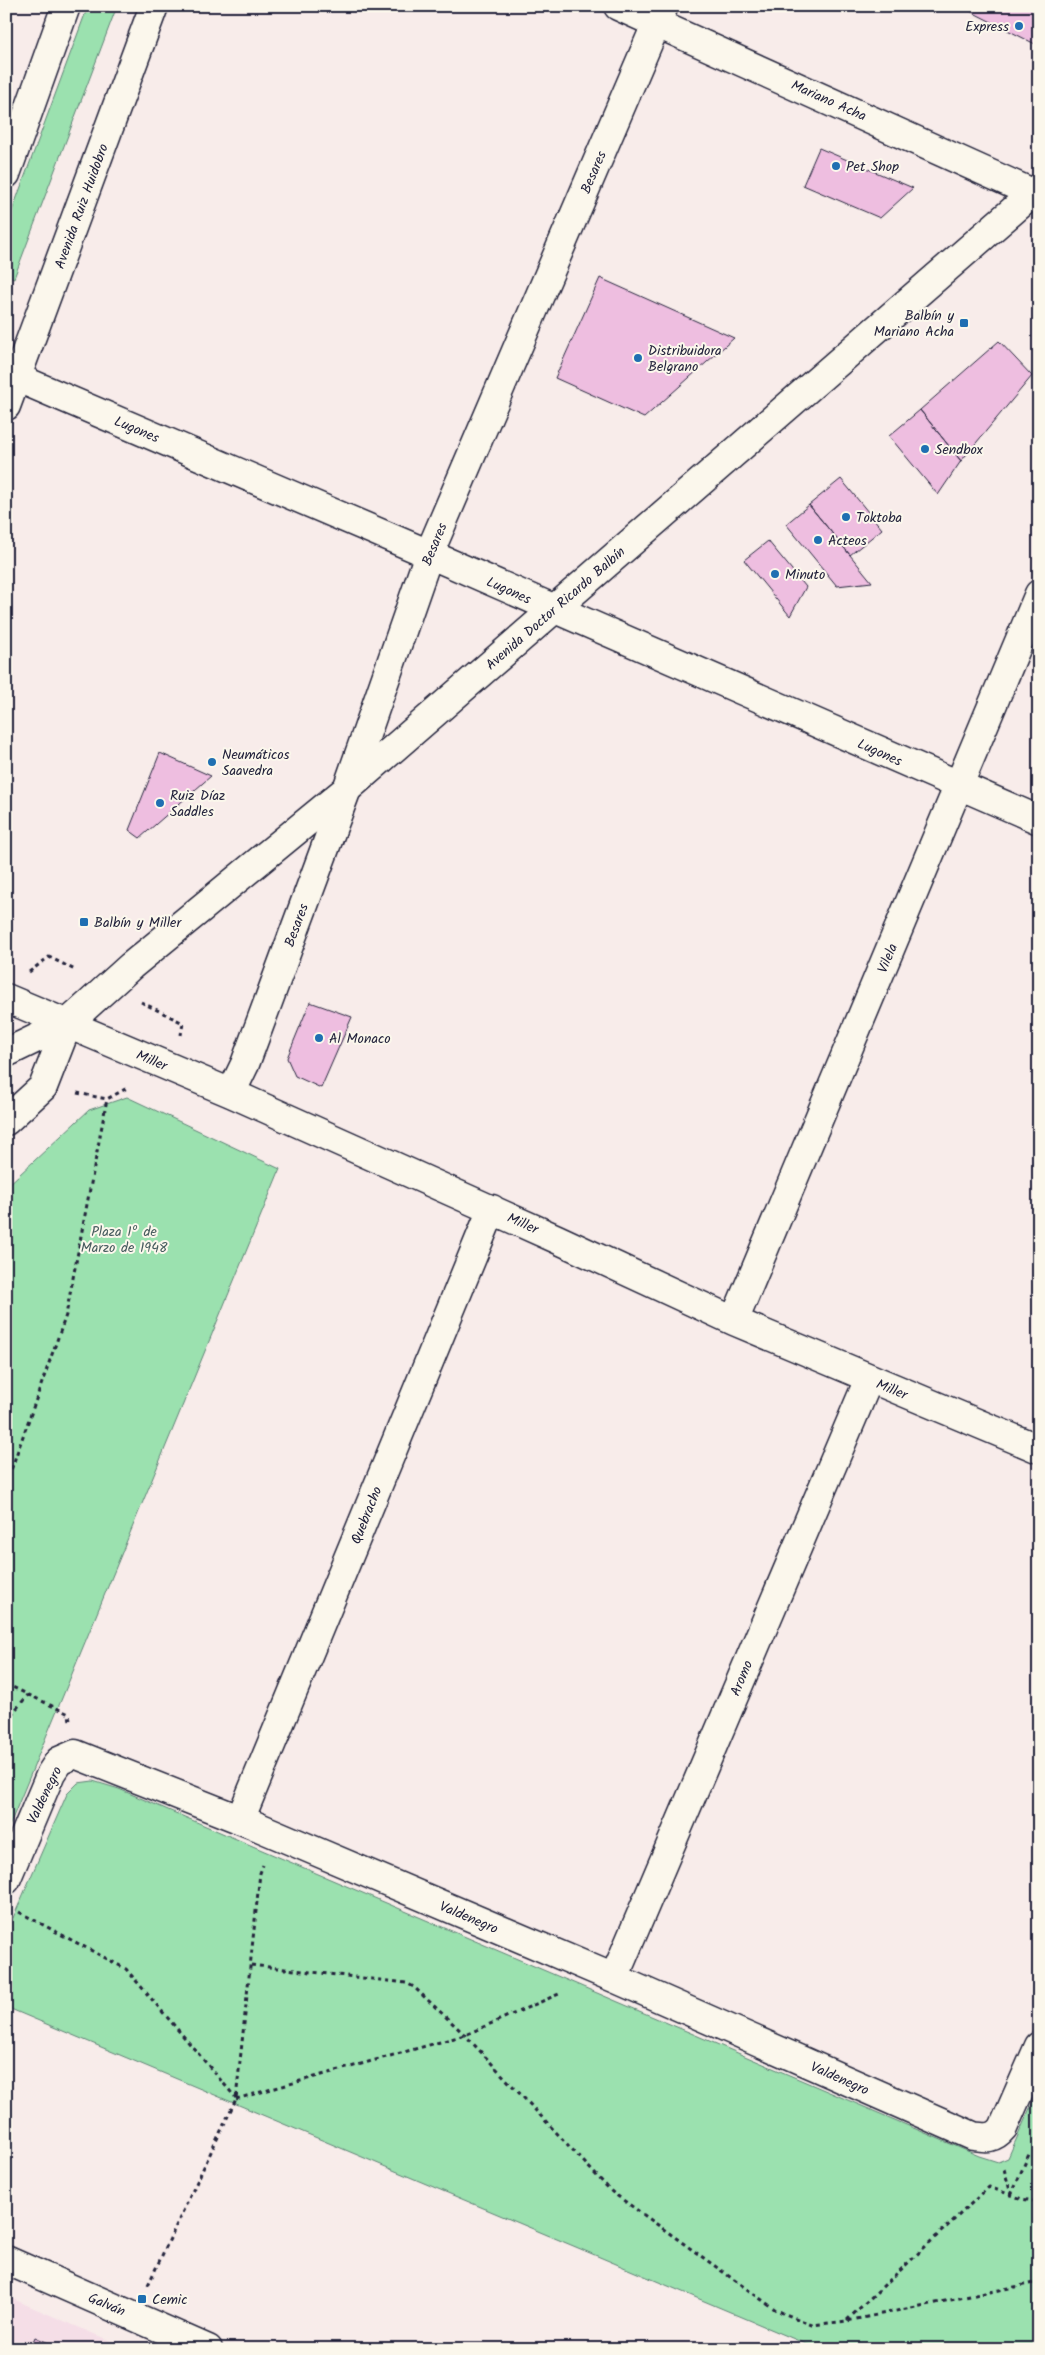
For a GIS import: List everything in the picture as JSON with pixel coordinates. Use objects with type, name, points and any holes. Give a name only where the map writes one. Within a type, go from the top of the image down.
[{"type":"street","points":[[6,174],[66,6]]},
{"type":"street","name":"Avenida Ruiz Huidobro","points":[[6,406],[12,375],[154,6]]},
{"type":"street","name":"Mariano Acha","points":[[618,6],[660,14],[1037,192]]},
{"type":"street","name":"Besares","points":[[231,1093],[244,1064],[347,789],[429,554],[660,14]]},
{"type":"street","name":"Avenida Doctor Ricardo Balbín","points":[[6,1053],[68,1023],[131,966],[347,789],[1037,192]]},
{"type":"street","name":"Lugones","points":[[12,375],[429,554],[1039,820]]},
{"type":"street","name":"Vilela","points":[[734,1321],[1039,594]]},
{"type":"street","name":"Miller","points":[[6,998],[231,1093],[492,1209],[734,1321],[868,1379],[1039,1449]]},
{"type":"street","name":"Avenida Doctor Ricardo Balbín","points":[[6,1121],[43,1087],[68,1023]]},
{"type":"street","name":"Quebracho","points":[[240,1820],[492,1209]]},
{"type":"street","name":"Aromo","points":[[609,1976],[868,1379]]},
{"type":"street","name":"Valdenegro","points":[[6,1880],[51,1773],[60,1761],[75,1754],[276,1834],[609,1976],[973,2136],[987,2138],[996,2136],[1009,2116],[1039,2046]]},
{"type":"street","name":"Galván","points":[[6,2260],[208,2349]]},
{"type":"path","points":[[6,1484],[66,1315],[107,1099]]},
{"type":"path","points":[[6,1684],[69,1714],[75,1754]]},
{"type":"path","points":[[6,1721],[28,1695]]},
{"type":"path","points":[[133,2315],[236,2099],[260,1873],[276,1834]]},
{"type":"path","points":[[15,1911],[126,1969],[236,2099]]},
{"type":"path","points":[[251,1965],[406,1983],[465,2035],[612,2192],[776,2310],[812,2325],[847,2321],[1039,2282]]},
{"type":"path","points":[[236,2099],[465,2035],[609,1976]]},
{"type":"path","points":[[1011,2195],[1031,2150]]},
{"type":"path","points":[[847,2321],[989,2187],[1039,2202]]},
{"type":"shaded area","points":[[6,2296],[129,2349],[6,2349]]},
{"type":"green space","points":[[88,6],[117,6],[14,278],[6,275],[6,227]]},
{"type":"green space","name":"Plaza 1º de Marzo de 1948","points":[[127,1097],[280,1169],[6,1834],[6,1187],[89,1110]]},
{"type":"green space","points":[[93,1781],[119,1789],[979,2156],[998,2162],[1008,2158],[1039,2088],[1039,2349],[818,2349],[6,2007],[6,1934],[67,1794],[78,1783]]},
{"type":"building","name":"Express","points":[[960,6],[1039,6],[1039,46]]},
{"type":"building","name":"Pet Shop","points":[[819,148],[913,188],[880,218],[803,185]]},
{"type":"building","name":"Distribuidora Belgrano","points":[[600,278],[734,338],[644,418],[555,378]]},
{"type":"building","points":[[999,341],[1032,376],[961,461],[920,410]]},
{"type":"building","name":"Sendbox","points":[[920,410],[961,461],[938,495],[889,436]]},
{"type":"building","name":"Toktoba","points":[[841,479],[882,529],[850,555],[809,505]]},
{"type":"building","name":"Acteos","points":[[809,505],[872,582],[837,586],[786,524]]},
{"type":"building","name":"Minuto","points":[[768,541],[806,587],[790,616],[744,560]]},
{"type":"building","name":"Ruiz Díaz Saddles","points":[[160,753],[211,776],[140,838],[129,830]]},
{"type":"building","name":"Al Monaco","points":[[310,1002],[352,1017],[321,1088],[295,1076],[287,1058]]},
{"type":"building","points":[[35,2337],[62,2349],[30,2349]]},
{"type":"place","name":"Express","points":[[1019,26]]},
{"type":"place","name":"Pet Shop","points":[[836,166]]},
{"type":"place","name":"Balbín y Mariano Acha","points":[[964,323]]},
{"type":"place","name":"Distribuidora Belgrano","points":[[638,358]]},
{"type":"place","name":"Sendbox","points":[[925,449]]},
{"type":"place","name":"Toktoba","points":[[846,517]]},
{"type":"place","name":"Acteos","points":[[818,540]]},
{"type":"place","name":"Minuto","points":[[775,574]]},
{"type":"place","name":"Neumáticos Saavedra","points":[[212,762]]},
{"type":"place","name":"Ruiz Díaz Saddles","points":[[160,803]]},
{"type":"place","name":"Balbín y Miller","points":[[84,922]]},
{"type":"place","name":"Al Monaco","points":[[319,1038]]},
{"type":"place","name":"Cemic","points":[[142,2299]]}]
